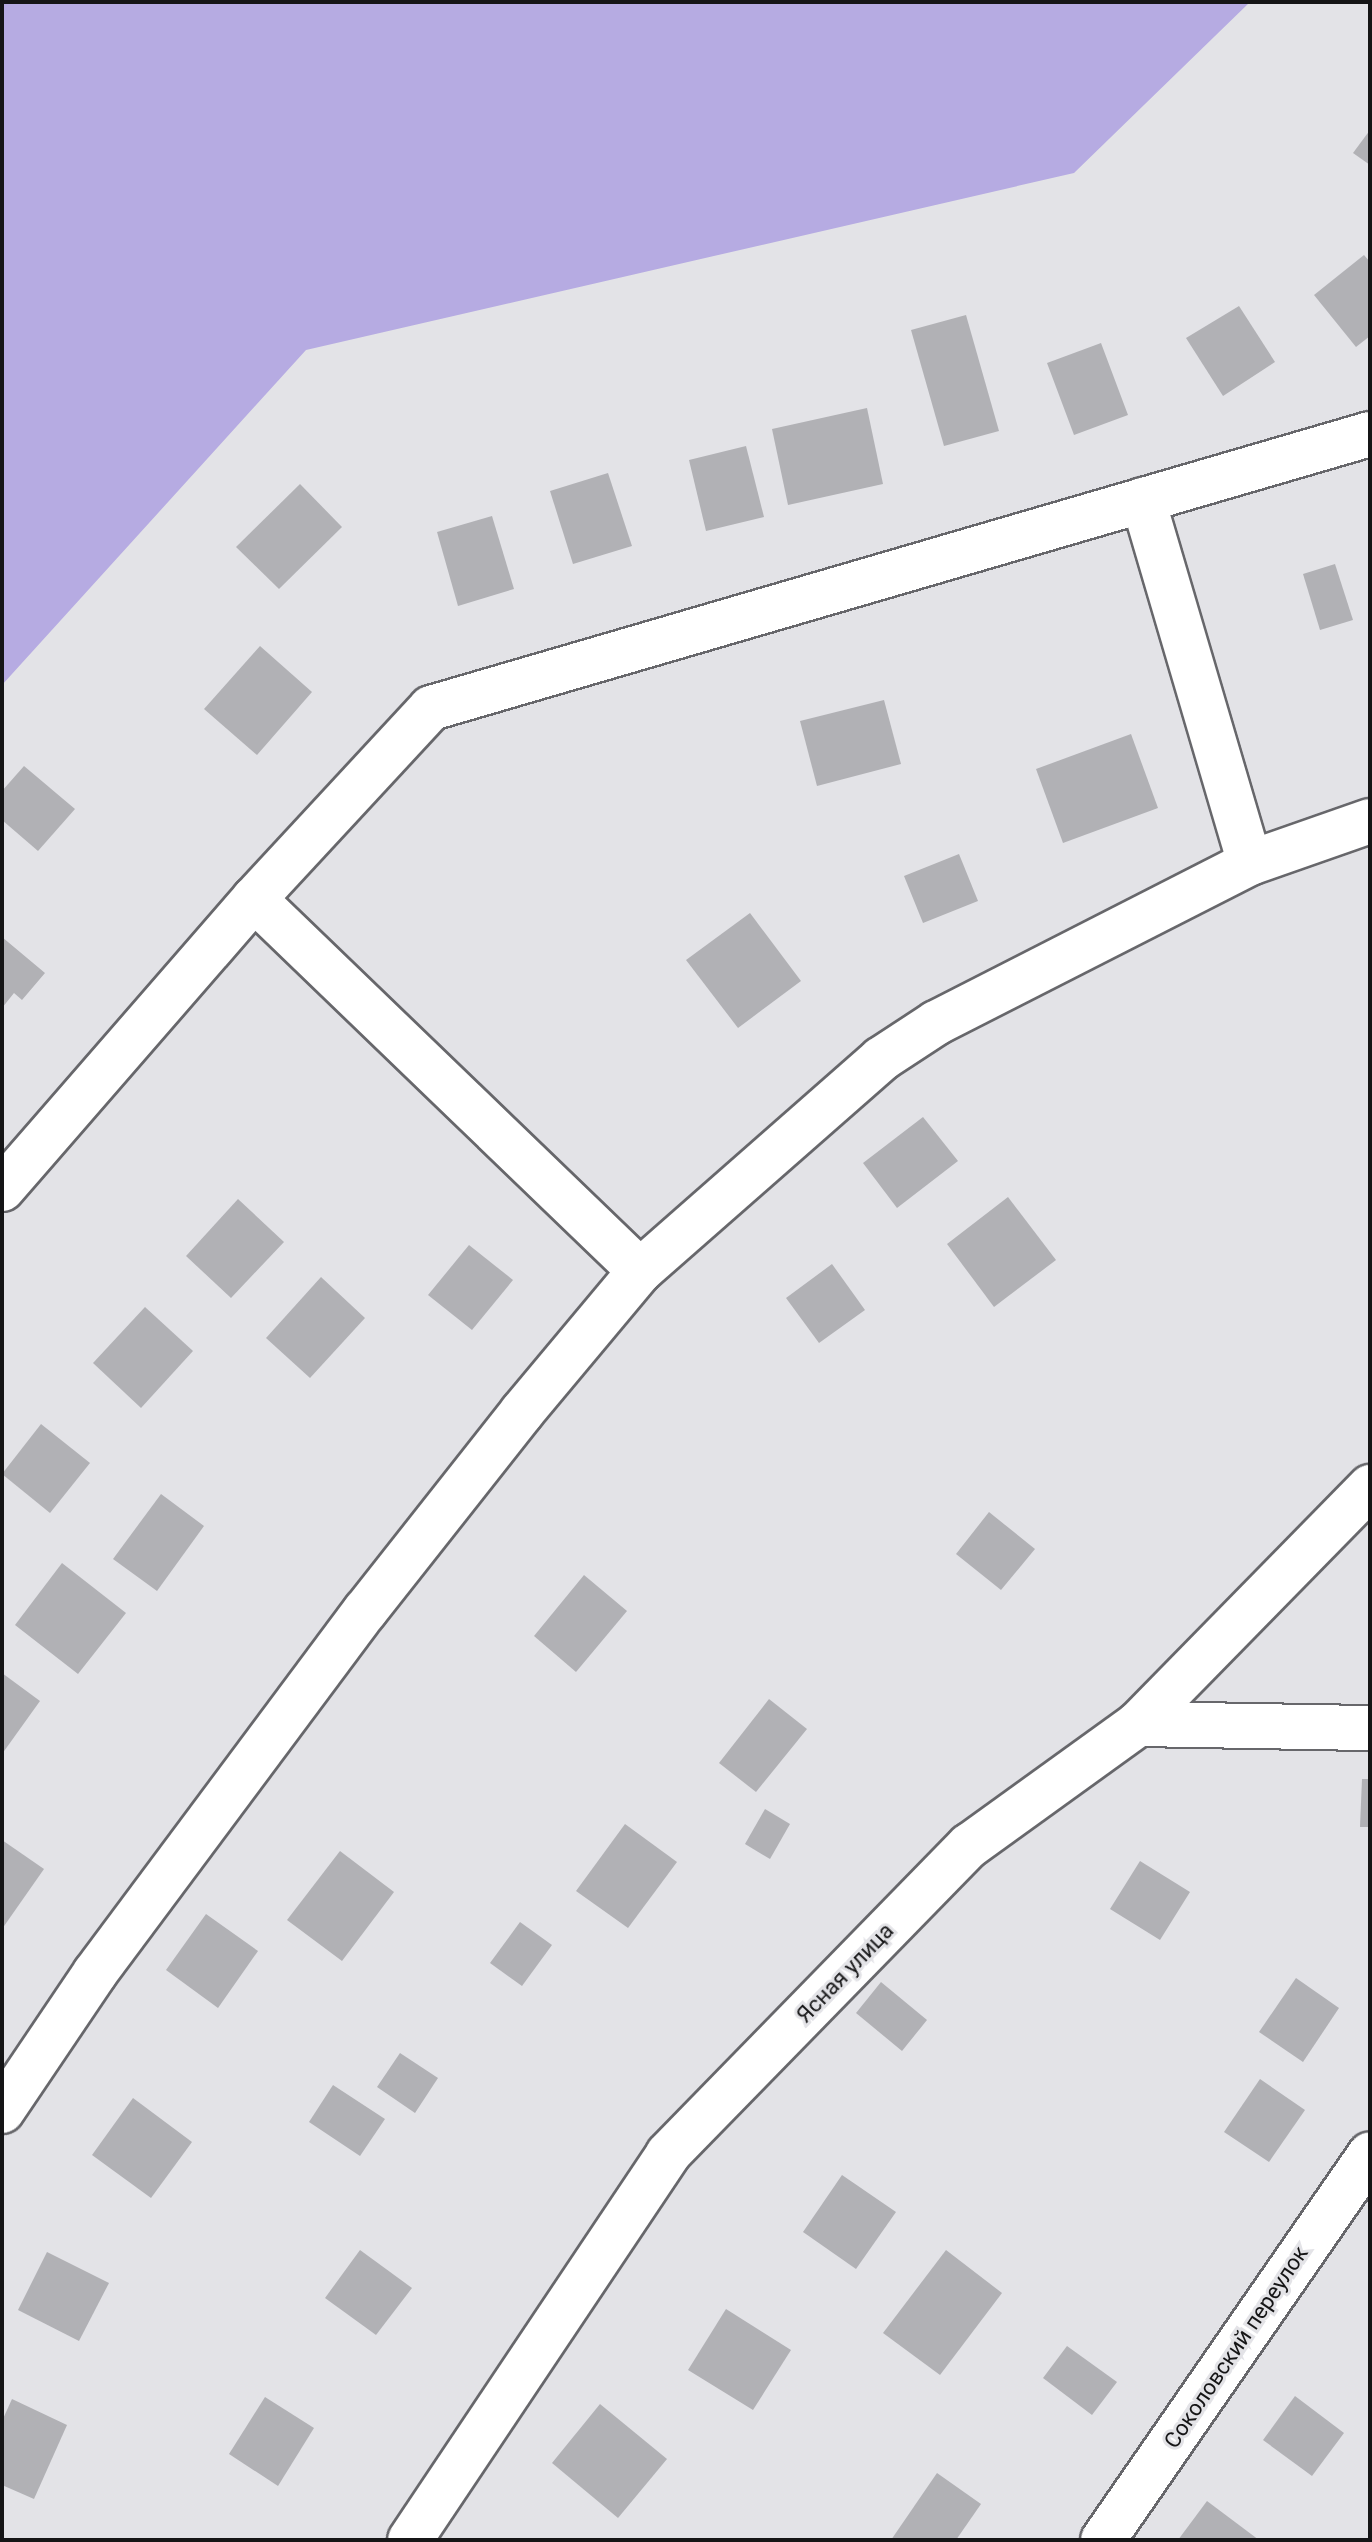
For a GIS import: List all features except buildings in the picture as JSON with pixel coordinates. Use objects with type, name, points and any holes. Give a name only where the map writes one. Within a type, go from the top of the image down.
[{"type":"street","points":[[2,1189],[254,899],[431,708],[1370,434]]},
{"type":"street","points":[[1143,500],[1250,863]]},
{"type":"street","points":[[2,2111],[95,1973],[365,1611],[522,1412],[640,1271],[881,1059],[936,1023],[1250,863],[1370,821]]},
{"type":"street","points":[[254,899],[640,1271]]},
{"type":"street","name":"Ясная улица","points":[[410,2540],[668,2154],[969,1846],[1138,1724],[1370,1487]]},
{"type":"street","points":[[1138,1724],[1370,1728]]},
{"type":"street","name":"Соколовский переулок","points":[[1103,2540],[1370,2154]]},
{"type":"shaded area","points":[[2,2],[1250,2],[1074,173],[306,350],[2,685]]}]
